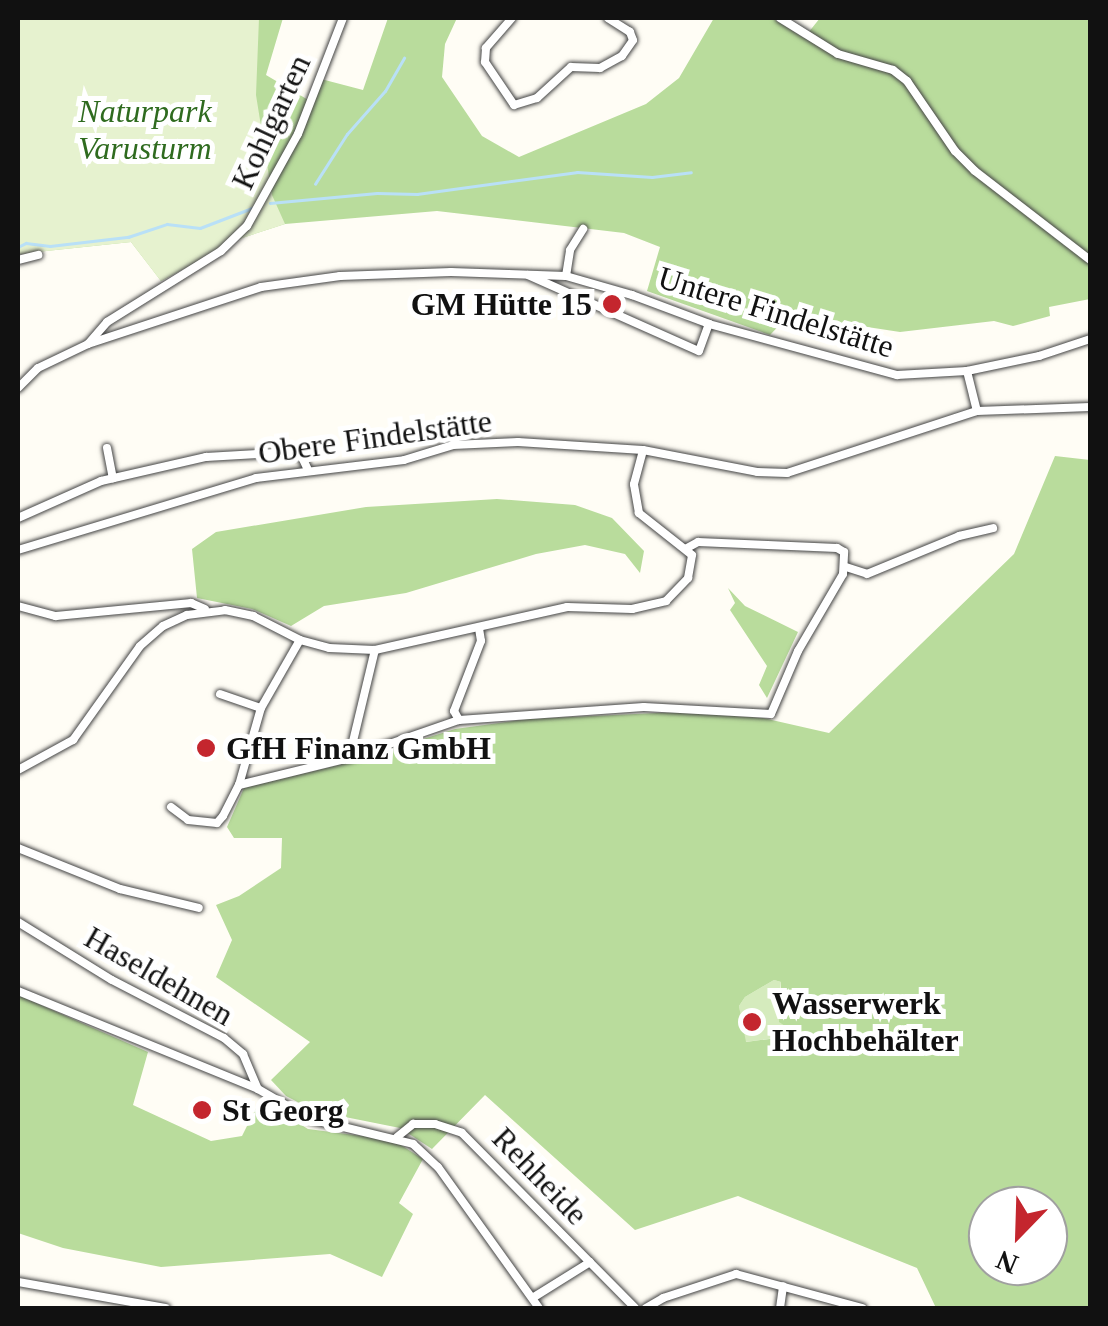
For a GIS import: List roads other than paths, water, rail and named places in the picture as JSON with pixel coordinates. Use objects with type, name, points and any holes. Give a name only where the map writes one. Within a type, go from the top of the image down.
[{"type":"street","name":"Kohlgarten","points":[[88,344],[106,322],[221,251],[247,226],[298,134],[343,18]]},
{"type":"street","points":[[512,18],[486,48],[485,62],[514,105],[538,98],[571,67],[600,68],[622,56],[633,40],[630,32],[608,18]]},
{"type":"street","points":[[780,18],[838,54],[894,70],[907,81],[955,151],[975,171],[1090,260]]},
{"type":"street","points":[[566,276],[570,250],[583,230]]},
{"type":"street","points":[[18,260],[38,255]]},
{"type":"street","name":"Untere Findelstätte","points":[[524,273],[699,351],[709,324]]},
{"type":"street","name":"Untere Findelstätte","points":[[18,388],[38,368],[88,344],[261,287],[340,276],[566,276],[632,294],[709,324],[898,375],[967,372],[1039,356],[1090,339]]},
{"type":"street","points":[[967,372],[977,411]]},
{"type":"street","name":"Obere Findelstätte","points":[[18,550],[176,499],[256,478],[354,468],[482,442],[643,450],[756,472],[787,473],[977,411],[1082,406]]},
{"type":"street","points":[[108,448],[113,478]]},
{"type":"street","points":[[18,606],[56,616],[190,603],[208,610],[253,616],[300,640],[328,648],[374,650],[567,607],[632,608],[666,601],[688,578],[692,567],[687,548],[648,524],[639,513],[634,484],[643,450]]},
{"type":"street","points":[[18,518],[113,478],[206,457],[292,452],[302,457],[308,470]]},
{"type":"street","points":[[846,567],[866,574],[959,536],[993,528]]},
{"type":"street","points":[[239,785],[350,758],[459,720],[644,707],[771,714],[798,651],[846,567],[844,552],[837,548],[698,542],[687,548]]},
{"type":"street","points":[[18,770],[73,740],[140,646],[162,626],[208,610]]},
{"type":"street","points":[[459,720],[454,711],[481,641],[479,628]]},
{"type":"street","points":[[171,806],[188,820],[216,823],[239,785],[261,708],[300,640]]},
{"type":"street","points":[[350,758],[374,650]]},
{"type":"street","points":[[220,694],[261,708]]},
{"type":"street","points":[[18,848],[120,890],[199,908]]},
{"type":"street","name":"Haseldehnen","points":[[18,922],[112,980],[224,1038],[243,1054],[258,1089]]},
{"type":"street","points":[[18,991],[258,1089],[310,1119],[397,1137],[438,1167],[538,1308]]},
{"type":"street","name":"Rehheide","points":[[397,1137],[413,1124],[434,1124],[462,1133],[635,1308]]},
{"type":"street","name":"Rehheide","points":[[534,1298],[590,1262]]},
{"type":"street","points":[[646,1308],[736,1274],[862,1308]]},
{"type":"street","points":[[18,1282],[166,1308]]},
{"type":"street","points":[[780,1308],[783,1286]]},
{"type":"waterway","points":[[315,184],[347,134],[385,91],[404,58]]},
{"type":"waterway","points":[[270,203],[377,193],[417,194],[577,172],[652,177],[691,172]]},
{"type":"waterway","points":[[18,247],[26,243],[50,246],[128,237],[167,224],[200,228],[252,208]]},
{"type":"place","name":"GM Hütte 15","points":[[612,304]]},
{"type":"place","name":"GfH Finanz GmbH","points":[[206,748]]},
{"type":"place","name":"Wasserwerk Hochbehälter","points":[[752,1022]]},
{"type":"place","name":"St Georg","points":[[202,1110]]},
{"type":"park label","name":"Naturpark Varusturm","points":[[145,130]]}]
